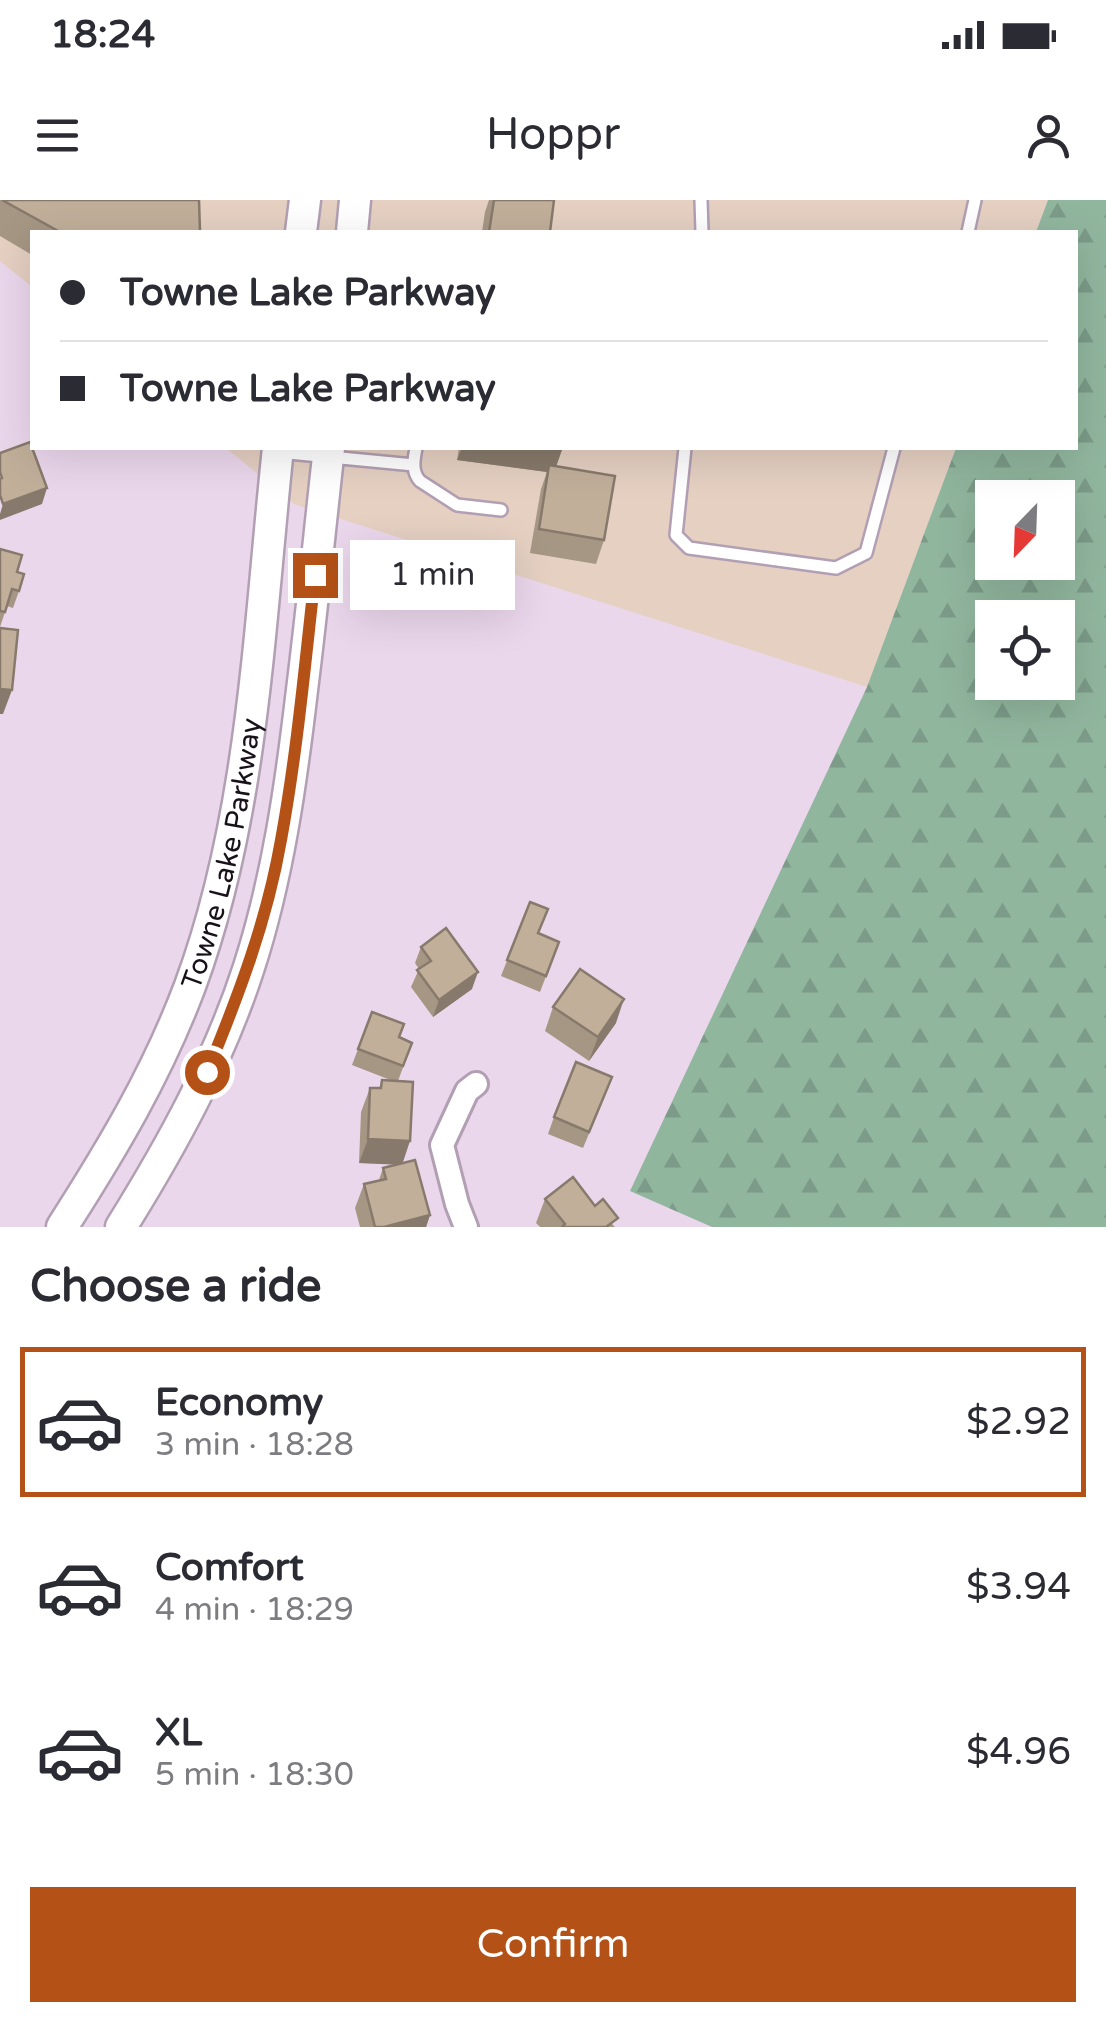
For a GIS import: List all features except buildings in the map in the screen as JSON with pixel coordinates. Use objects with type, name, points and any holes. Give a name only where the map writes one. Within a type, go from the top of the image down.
[{"type":"main road","points":[[301,230],[305,200]]},
{"type":"main road","points":[[352,230],[355,200]]},
{"type":"main road","name":"Towne Lake Parkway","points":[[62,1227],[126,1123],[161,1056],[190,984],[218,896],[236,818],[248,733],[278,450]]},
{"type":"main road","name":"Towne Lake Parkway","points":[[121,1227],[207,1072],[238,998],[262,922],[281,842],[294,754],[328,452]]},
{"type":"street","points":[[466,1227],[442,1145],[467,1091],[476,1084]]},
{"type":"lane","points":[[292,200],[300,230]]},
{"type":"lane","points":[[702,200],[702,230]]},
{"type":"lane","points":[[968,230],[975,200]]},
{"type":"lane","points":[[278,450],[328,452],[414,465]]},
{"type":"lane","points":[[416,450],[414,465],[420,481],[450,502],[501,510]]},
{"type":"lane","points":[[685,450],[676,535],[689,548],[836,568],[866,553],[893,450]]},
{"type":"shaded area","points":[[0,200],[1048,200],[1037,230],[30,230],[30,285],[0,261]]},
{"type":"shaded area","points":[[228,450],[955,450],[867,687],[294,504]]},
{"type":"green space","points":[[1048,200],[1106,200],[1106,1227],[712,1227],[630,1191],[867,687],[955,450],[1078,450],[1078,230],[1037,230]]},
{"type":"route","points":[[207,1072],[248,968],[281,842],[315,575]]}]
